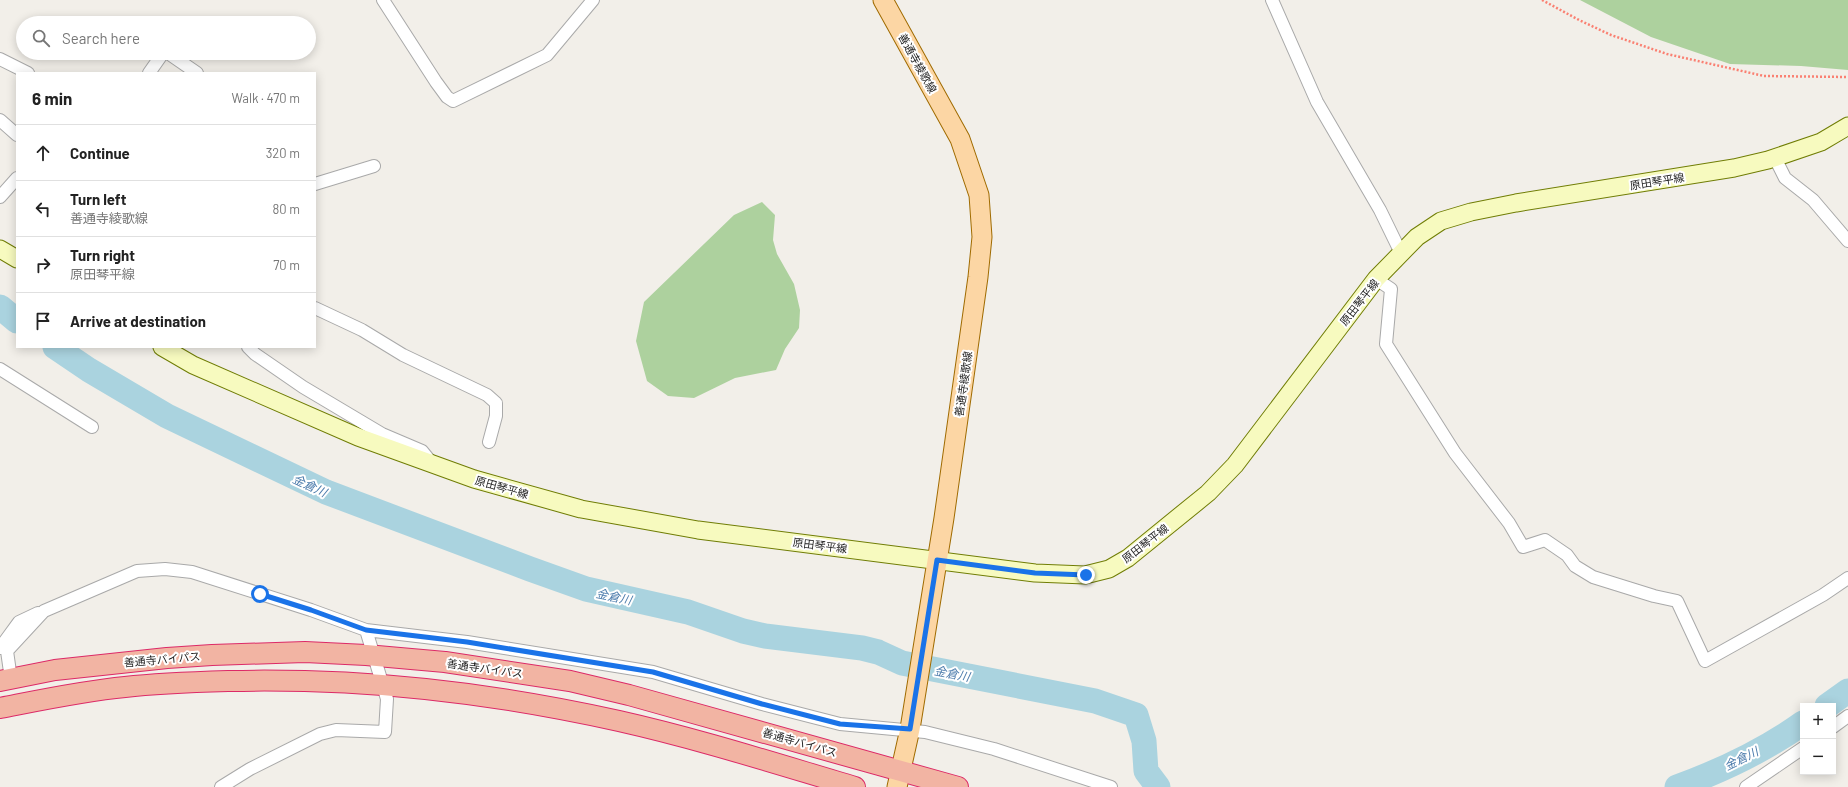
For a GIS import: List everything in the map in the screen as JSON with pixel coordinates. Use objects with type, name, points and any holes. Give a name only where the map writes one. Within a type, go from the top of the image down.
[{"type":"highway","name":"善通寺バイパス","points":[[6,680],[55,670],[167,658],[305,652],[445,662],[503,670],[577,683],[629,695],[900,779],[958,787]]},
{"type":"highway","points":[[0,708],[60,696],[160,684],[298,680],[382,684],[438,689],[494,697],[620,721],[683,737],[855,787]]},
{"type":"main road","name":"善通寺綾歌線","points":[[883,0],[960,139],[979,195],[982,237],[978,277],[944,518],[929,602],[911,724],[900,779]]},
{"type":"main road","name":"原田琴平線","points":[[164,348],[193,366],[350,434],[474,479],[581,509],[698,530],[1035,573],[1086,575],[1109,569],[1128,558],[1208,493],[1235,465],[1376,279],[1417,237],[1441,221],[1471,212],[1516,203],[1734,168],[1775,158],[1821,142],[1848,126]]},
{"type":"main road","points":[[0,249],[16,258]]},
{"type":"street","points":[[383,0],[436,82],[447,97],[453,101],[547,54],[593,0]]},
{"type":"street","points":[[1272,0],[1317,102],[1380,210],[1400,253]]},
{"type":"street","points":[[0,59],[26,72]]},
{"type":"street","points":[[150,72],[158,60]]},
{"type":"street","points":[[178,60],[196,72]]},
{"type":"street","points":[[0,120],[16,134]]},
{"type":"street","points":[[1775,158],[1785,178],[1813,200],[1848,241]]},
{"type":"street","points":[[316,183],[374,166]]},
{"type":"street","points":[[0,197],[16,179]]},
{"type":"street","points":[[1376,279],[1391,289],[1386,344],[1455,453],[1509,523],[1523,547],[1545,540],[1567,555],[1576,566],[1593,577],[1654,596],[1677,601],[1706,661],[1816,599],[1848,578]]},
{"type":"street","points":[[316,308],[362,330],[403,355],[487,395],[496,403],[496,416],[489,442]]},
{"type":"street","points":[[249,348],[255,354],[303,387],[382,434],[422,451],[434,464]]},
{"type":"street","points":[[0,369],[92,427]]},
{"type":"street","points":[[0,648],[19,622],[137,571],[165,568],[192,572],[311,610],[366,630],[467,642],[653,672],[762,704],[840,724],[911,724],[1111,787]]},
{"type":"street","points":[[6,680],[7,651],[44,611]]},
{"type":"street","points":[[221,787],[250,769],[320,734],[336,730],[385,732],[387,699],[366,630]]},
{"type":"street","points":[[1836,725],[1848,716]]},
{"type":"street","points":[[1746,787],[1800,750]]},
{"type":"path","points":[[1542,0],[1579,20],[1612,34],[1675,56],[1705,63],[1713,63],[1764,76],[1848,77]]},
{"type":"green space","points":[[1580,0],[1848,0],[1848,70],[1801,66],[1730,64],[1651,37]]},
{"type":"green space","points":[[762,202],[775,215],[773,240],[777,254],[794,284],[800,310],[799,328],[785,349],[776,370],[735,378],[694,398],[668,396],[647,381],[636,341],[644,302],[734,215]]},
{"type":"waterway","name":"金倉川","points":[[0,307],[16,320]]},
{"type":"waterway","name":"金倉川","points":[[56,348],[89,370],[167,416],[326,492],[586,589],[688,612],[743,631],[765,636],[862,648],[878,652],[902,663],[1095,701],[1136,715],[1144,741],[1146,771],[1158,787]]},
{"type":"waterway","name":"金倉川","points":[[1831,703],[1848,691]]},
{"type":"waterway","name":"金倉川","points":[[1677,787],[1710,774],[1758,751],[1800,725]]},
{"type":"route","points":[[260,594],[311,610],[366,630],[467,642],[653,672],[762,704],[840,724],[910,729],[929,602],[937,560],[1035,573],[1086,575]]}]
